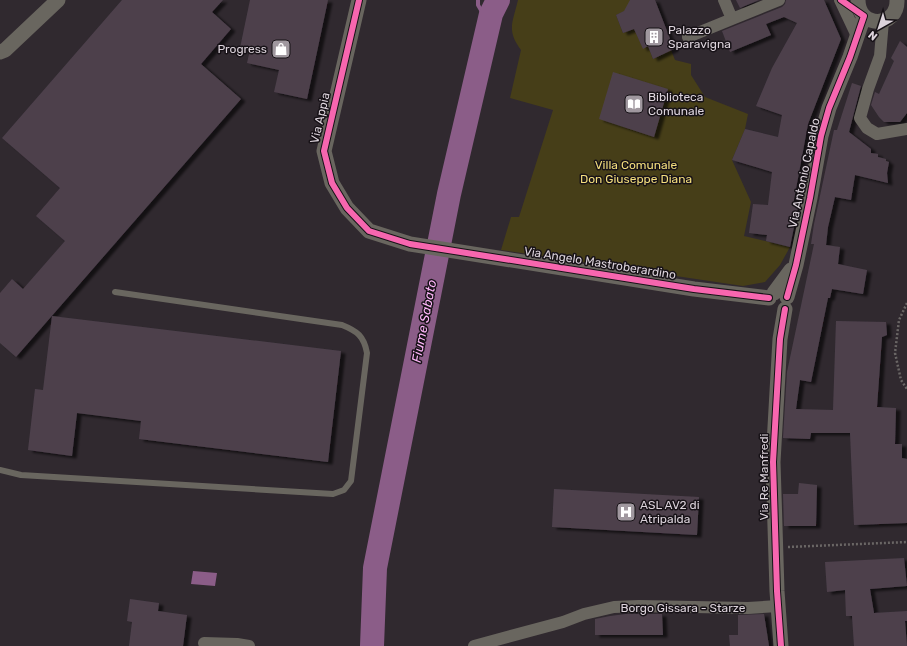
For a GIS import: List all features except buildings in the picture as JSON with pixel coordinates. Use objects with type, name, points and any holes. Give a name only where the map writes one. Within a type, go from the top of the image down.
[{"type":"street","points":[[0,52],[5,50],[58,0]]},
{"type":"street","name":"Via Appia","points":[[359,0],[324,151],[332,183],[347,208],[369,231],[410,244],[460,252]]},
{"type":"street","points":[[724,0],[732,19]]},
{"type":"street","points":[[688,37],[780,0]]},
{"type":"street","points":[[840,0],[875,20]]},
{"type":"street","points":[[840,0],[857,36]]},
{"type":"street","points":[[858,0],[860,11],[875,20]]},
{"type":"street","points":[[850,57],[857,36],[875,20],[893,15],[900,5]]},
{"type":"street","points":[[850,57],[875,20]]},
{"type":"street","points":[[875,20],[880,56],[868,89],[860,118],[867,128],[877,134],[907,129]]},
{"type":"street","name":"Via Antonio Capaldo","points":[[777,302],[796,265],[821,136],[829,108],[850,57]]},
{"type":"street","name":"Via Angelo Mastroberardino","points":[[460,252],[694,289],[737,294],[777,302]]},
{"type":"street","name":"Via Re Manfredi","points":[[777,302],[780,339],[773,462],[778,606],[781,646]]},
{"type":"street","name":"Borgo Gissara - Starze","points":[[474,646],[563,622],[584,614],[614,607],[748,608],[778,606]]},
{"type":"street","points":[[204,643],[249,646]]},
{"type":"lane","points":[[0,470],[21,475],[333,494],[344,490],[351,481],[367,353],[365,341],[354,330],[342,325],[115,292]]},
{"type":"path","points":[[907,302],[899,320],[895,353],[901,380],[907,389]]},
{"type":"path","points":[[776,548],[907,542]]},
{"type":"green space","name":"Villa Comunale Don Giuseppe Diana","points":[[518,0],[630,0],[629,9],[616,15],[623,33],[634,29],[643,48],[648,46],[653,59],[671,50],[675,60],[691,64],[691,75],[705,97],[748,114],[745,129],[732,160],[751,202],[744,236],[790,247],[780,265],[765,282],[743,286],[501,250],[511,217],[519,217],[553,110],[510,98],[521,50],[516,43],[512,31]]},
{"type":"shaded area","points":[[193,571],[217,573],[215,586],[191,584]]},
{"type":"waterway","points":[[478,0],[478,5],[488,26]]},
{"type":"waterway","name":"Fiume Sabato","points":[[372,646],[375,568],[449,194],[491,14],[498,0]]},
{"type":"cycle path","points":[[359,0],[324,151],[332,183],[347,208],[369,231],[410,244],[694,289],[769,298]]},
{"type":"cycle path","points":[[787,297],[796,265],[821,136],[829,108],[850,57],[864,16],[841,0]]},
{"type":"cycle path","points":[[781,646],[777,591],[773,462],[780,339],[785,309]]},
{"type":"place","name":"Palazzo Sparavigna","points":[[654,37]]},
{"type":"place","name":"Progress","points":[[281,49]]},
{"type":"place","name":"Biblioteca Comunale","points":[[634,104]]},
{"type":"place","name":"ASL AV2 di Atripalda","points":[[626,512]]}]
